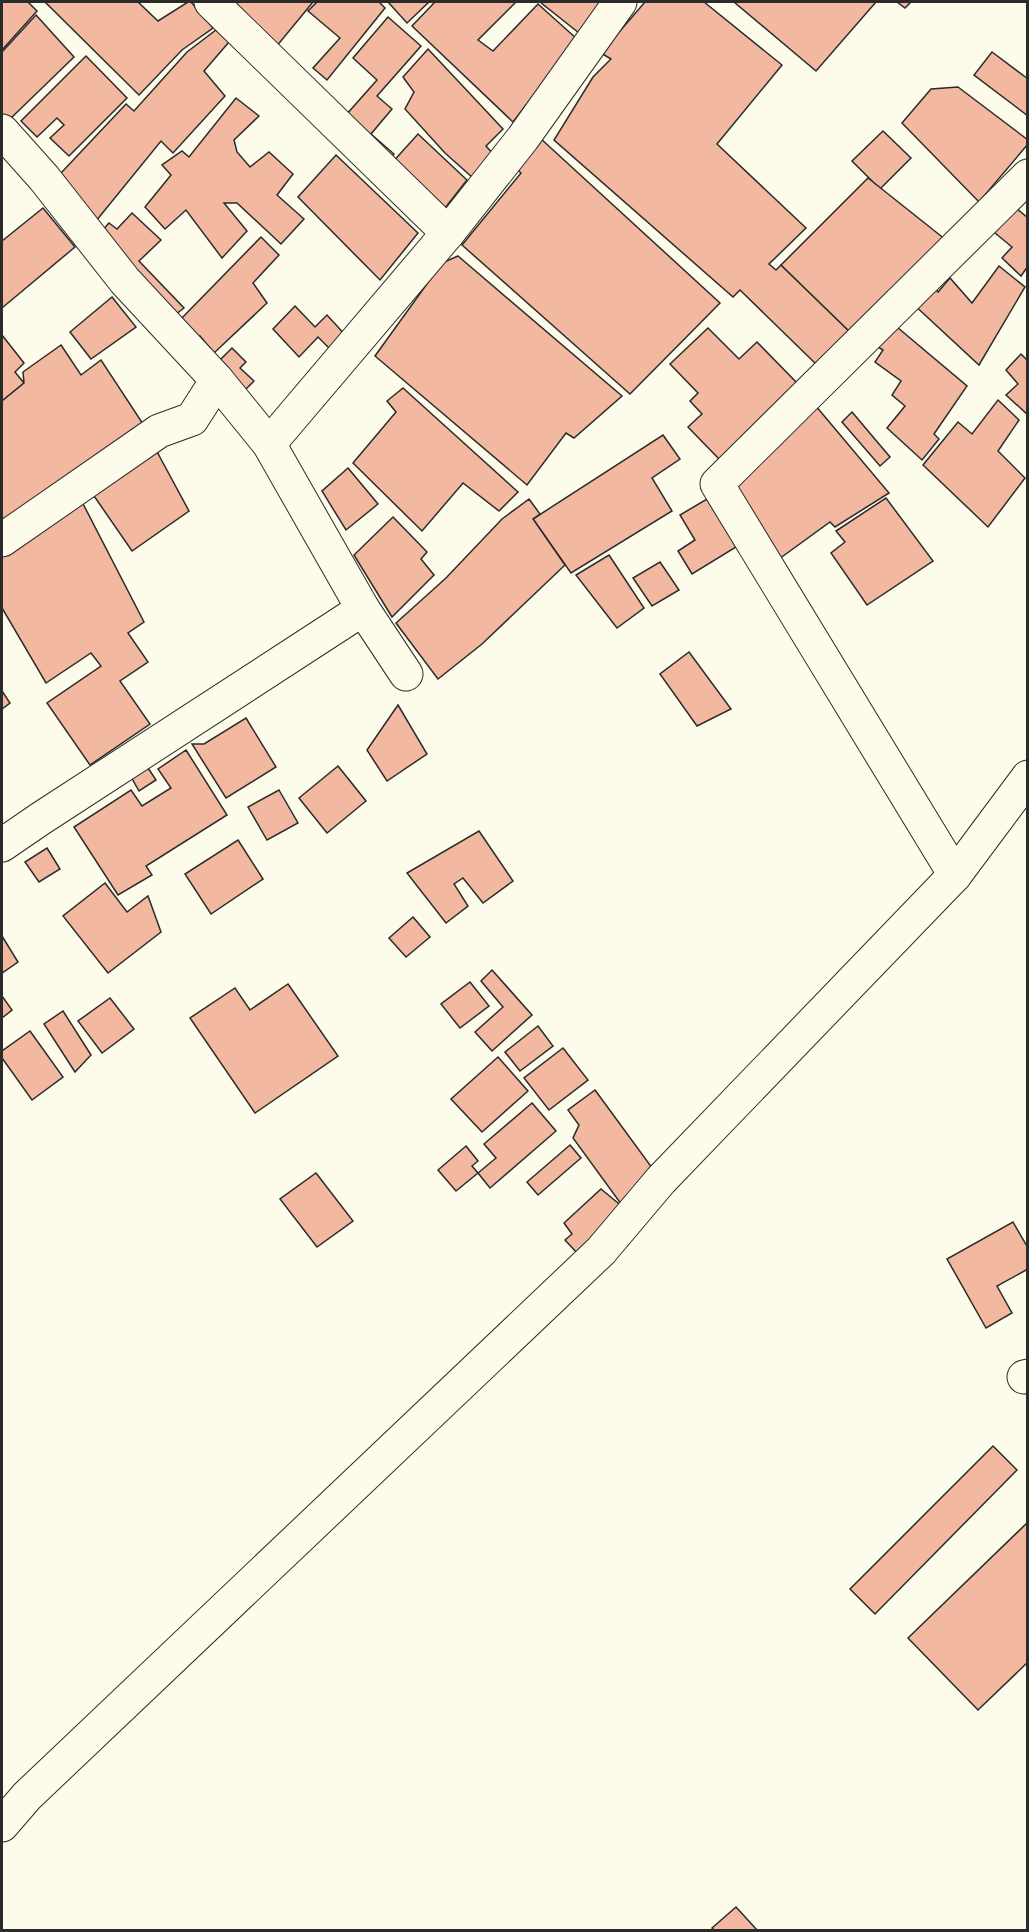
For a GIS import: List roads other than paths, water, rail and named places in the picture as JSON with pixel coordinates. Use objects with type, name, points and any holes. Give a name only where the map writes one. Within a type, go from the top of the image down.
[{"type":"street","points":[[211,2],[448,232]]},
{"type":"street","points":[[269,444],[448,232],[523,138],[620,2]]},
{"type":"street","points":[[2,131],[44,178],[125,280],[217,380],[269,444],[363,609],[406,674]]},
{"type":"street","points":[[955,875],[717,484],[1028,176]]},
{"type":"street","points":[[2,540],[159,431],[192,419],[217,380]]},
{"type":"street","points":[[2,845],[363,609]]},
{"type":"street","points":[[2,1825],[27,1796],[601,1251],[661,1180],[955,875],[1028,777]]}]
